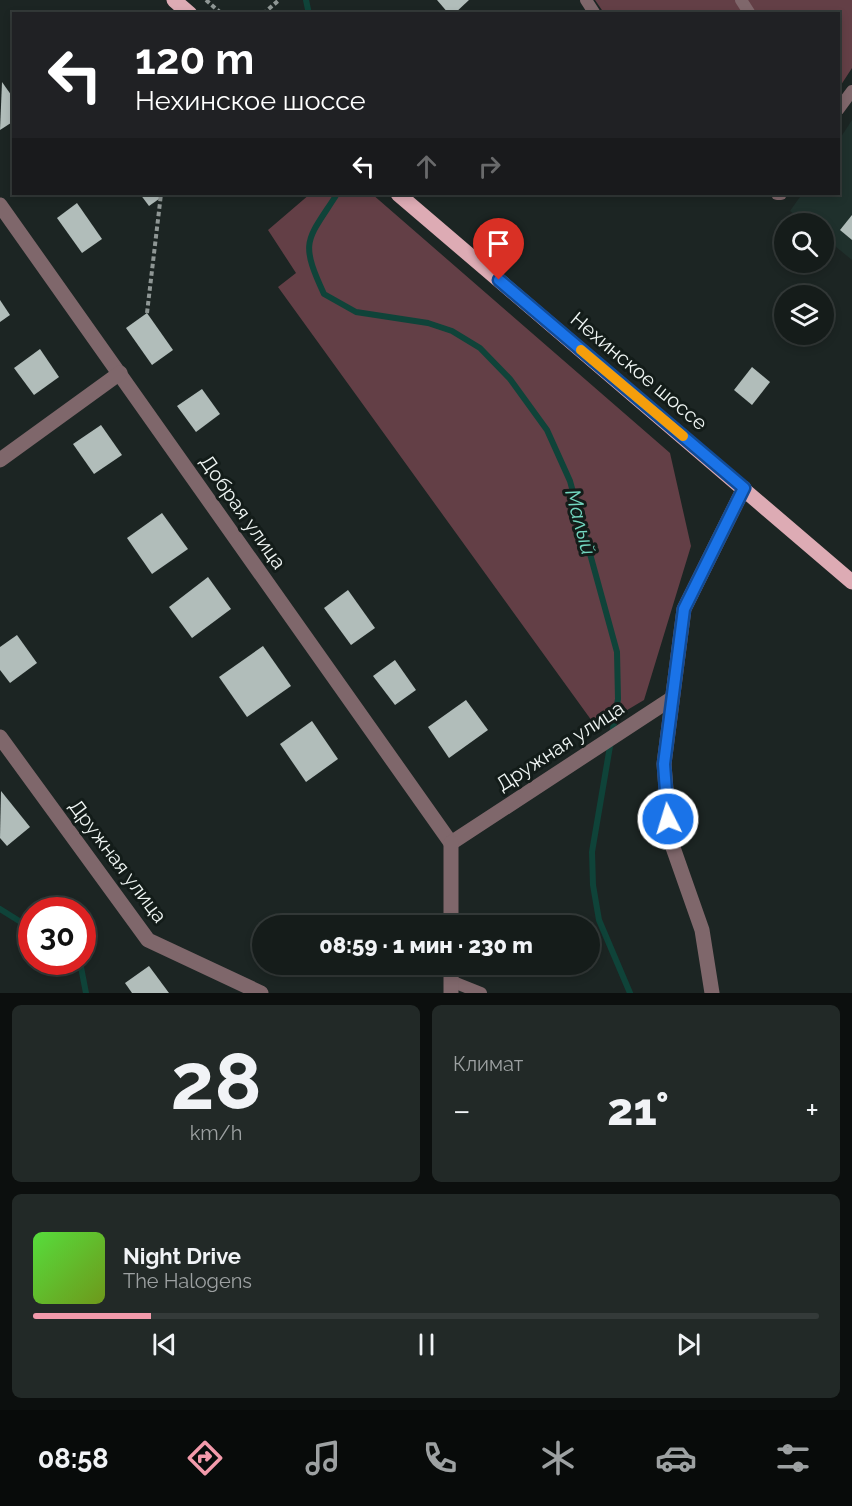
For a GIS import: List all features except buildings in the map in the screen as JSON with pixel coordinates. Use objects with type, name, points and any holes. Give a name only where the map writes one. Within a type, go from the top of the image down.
[{"type":"main road","points":[[174,0],[188,12]]},
{"type":"main road","name":"Нехинское шоссе","points":[[399,195],[852,582]]},
{"type":"street","name":"Добрая улица","points":[[0,205],[451,843]]},
{"type":"street","points":[[0,460],[120,373]]},
{"type":"street","points":[[712,993],[702,930],[670,839],[664,764],[684,609],[744,488]]},
{"type":"street","name":"Дружная улица","points":[[451,843],[671,699]]},
{"type":"street","name":"Дружная улица","points":[[0,737],[148,940],[261,993]]},
{"type":"street","points":[[451,843],[451,915]]},
{"type":"lane","points":[[840,107],[852,91]]},
{"type":"lane","points":[[451,987],[481,993]]},
{"type":"path","points":[[206,0],[220,12]]},
{"type":"path","points":[[265,12],[279,0]]},
{"type":"path","points":[[147,313],[161,195]]},
{"type":"shaded area","points":[[595,0],[852,0],[852,68],[840,86],[840,12],[603,12]]},
{"type":"shaded area","points":[[852,120],[852,260],[834,245],[834,213],[793,213],[790,211],[801,195],[840,195],[840,138]]},
{"type":"shaded area","points":[[309,195],[373,195],[670,453],[691,546],[644,700],[597,728],[278,287],[296,273],[268,230]]},
{"type":"waterway","name":"Малый","points":[[306,0],[309,12]]},
{"type":"waterway","name":"Малый","points":[[336,195],[313,232],[310,241],[311,262],[324,294],[356,312],[428,323],[452,331],[480,348],[510,379],[547,430],[570,481],[617,652],[618,699],[592,852],[593,885],[599,920],[630,993]]},
{"type":"waterway","points":[[0,909],[18,920]]},
{"type":"waterway","points":[[83,975],[86,993]]},
{"type":"slow traffic","points":[[581,350],[683,436]]},
{"type":"route","points":[[499,280],[744,488],[684,609],[664,764],[668,819]]}]
